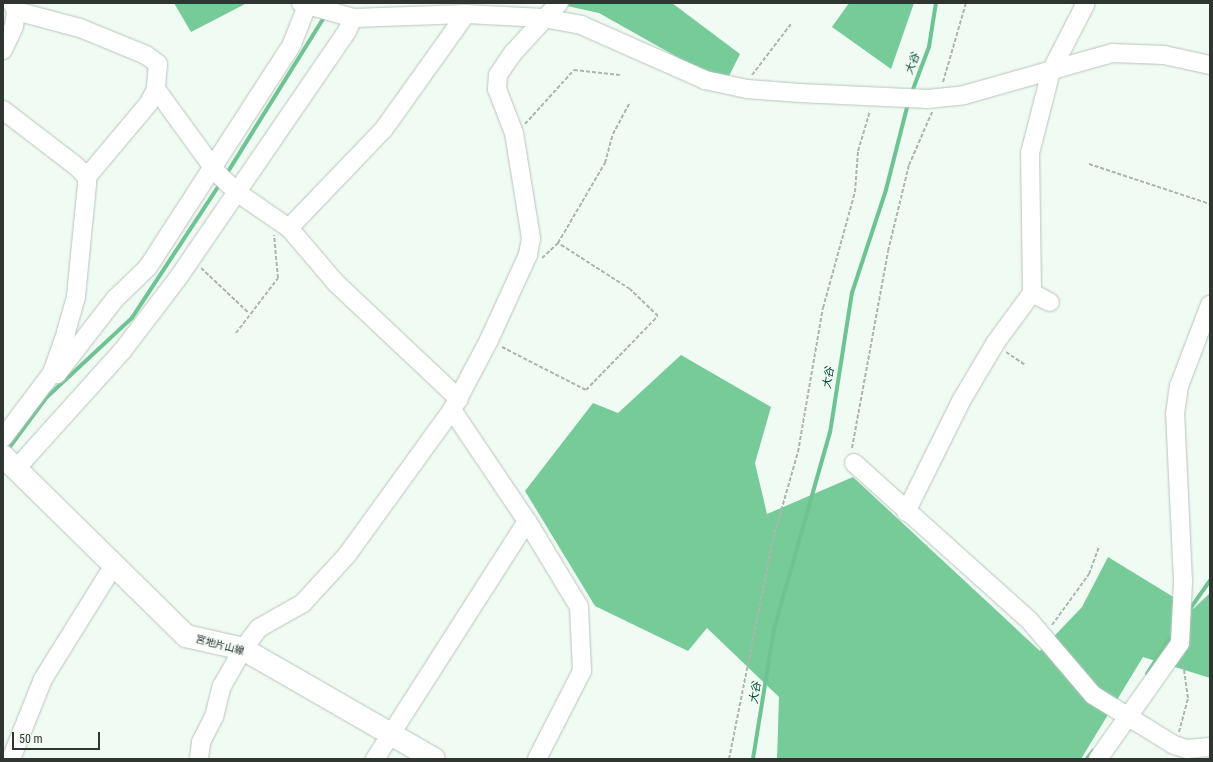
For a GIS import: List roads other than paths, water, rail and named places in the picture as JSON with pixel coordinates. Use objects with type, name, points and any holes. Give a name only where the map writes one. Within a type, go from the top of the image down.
[{"type":"main road","name":"宮地片山線","points":[[9,463],[186,636],[243,649],[434,759]]},
{"type":"street","points":[[199,759],[201,742],[214,717],[222,686],[243,649],[259,628],[303,603],[347,555],[455,405],[489,340],[523,264],[531,238],[514,133],[497,89],[498,75],[543,18],[558,3]]},
{"type":"street","points":[[906,512],[961,401],[994,344],[1032,293],[1030,153],[1051,71],[1086,3]]},
{"type":"street","points":[[52,373],[57,374],[116,299],[148,267],[292,44],[305,4],[352,18],[466,14],[543,18],[581,25],[705,80],[747,89],[881,97],[934,98],[964,95],[1112,53],[1138,52],[1210,65]]},
{"type":"street","points":[[3,50],[14,26],[14,7],[80,28],[146,55],[158,64],[156,89],[87,177],[76,297],[52,373],[3,438]]},
{"type":"street","points":[[289,228],[384,129],[466,14]]},
{"type":"street","points":[[9,463],[123,350],[191,260],[238,193],[352,18]]},
{"type":"street","points":[[156,89],[213,166],[238,193],[271,214],[289,228],[336,283],[455,405],[527,521],[573,591],[579,607],[582,671],[537,759]]},
{"type":"street","points":[[3,110],[87,177]]},
{"type":"street","points":[[1032,293],[1050,302]]},
{"type":"street","points":[[1098,759],[1130,718],[1178,646],[1183,630],[1183,581],[1175,414],[1179,386],[1210,305]]},
{"type":"street","points":[[854,463],[906,512],[995,588],[1042,635],[1092,694],[1173,745],[1187,749],[1210,747]]},
{"type":"street","points":[[375,759],[390,733],[527,521]]},
{"type":"street","points":[[11,759],[27,711],[43,679],[114,565]]},
{"type":"waterway","name":"大谷","points":[[912,92],[929,47],[936,3]]},
{"type":"waterway","points":[[226,175],[325,16]]},
{"type":"waterway","name":"大谷","points":[[753,759],[774,629],[830,433],[852,293],[886,190],[908,104]]},
{"type":"waterway","points":[[7,451],[47,397],[132,318],[220,184]]},
{"type":"waterway","points":[[1188,612],[1210,580]]},
{"type":"waterway","points":[[1147,674],[1173,634]]},
{"type":"waterway","points":[[1087,759],[1093,751]]}]
